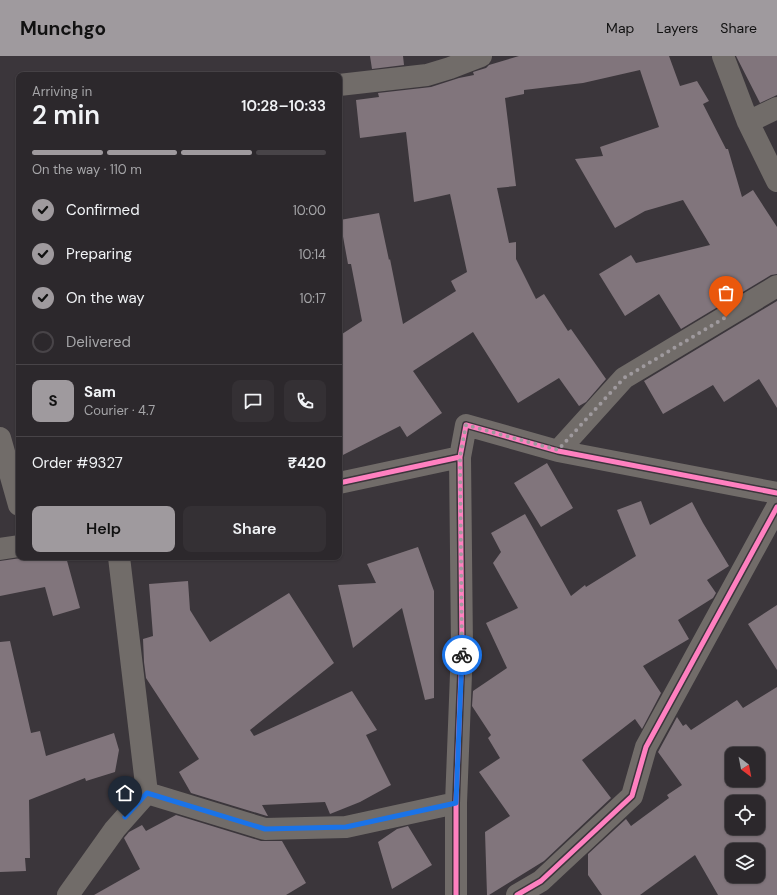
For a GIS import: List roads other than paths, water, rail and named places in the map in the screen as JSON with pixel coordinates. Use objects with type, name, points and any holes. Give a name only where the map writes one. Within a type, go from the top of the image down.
[{"type":"street","points":[[342,85],[427,75],[481,56]]},
{"type":"street","points":[[724,56],[748,122],[777,181]]},
{"type":"street","points":[[748,122],[777,108]]},
{"type":"street","points":[[558,450],[624,378],[777,286]]},
{"type":"street","points":[[456,895],[456,803],[462,648],[460,457],[466,425],[558,450],[777,492]]},
{"type":"street","points":[[0,438],[16,495]]},
{"type":"street","points":[[342,482],[460,457]]},
{"type":"street","points":[[517,895],[541,882],[632,796],[646,747],[777,507]]},
{"type":"street","points":[[0,549],[16,546]]},
{"type":"street","points":[[68,895],[115,829],[147,793],[119,560]]},
{"type":"street","points":[[147,793],[265,829],[346,827],[456,803]]}]
